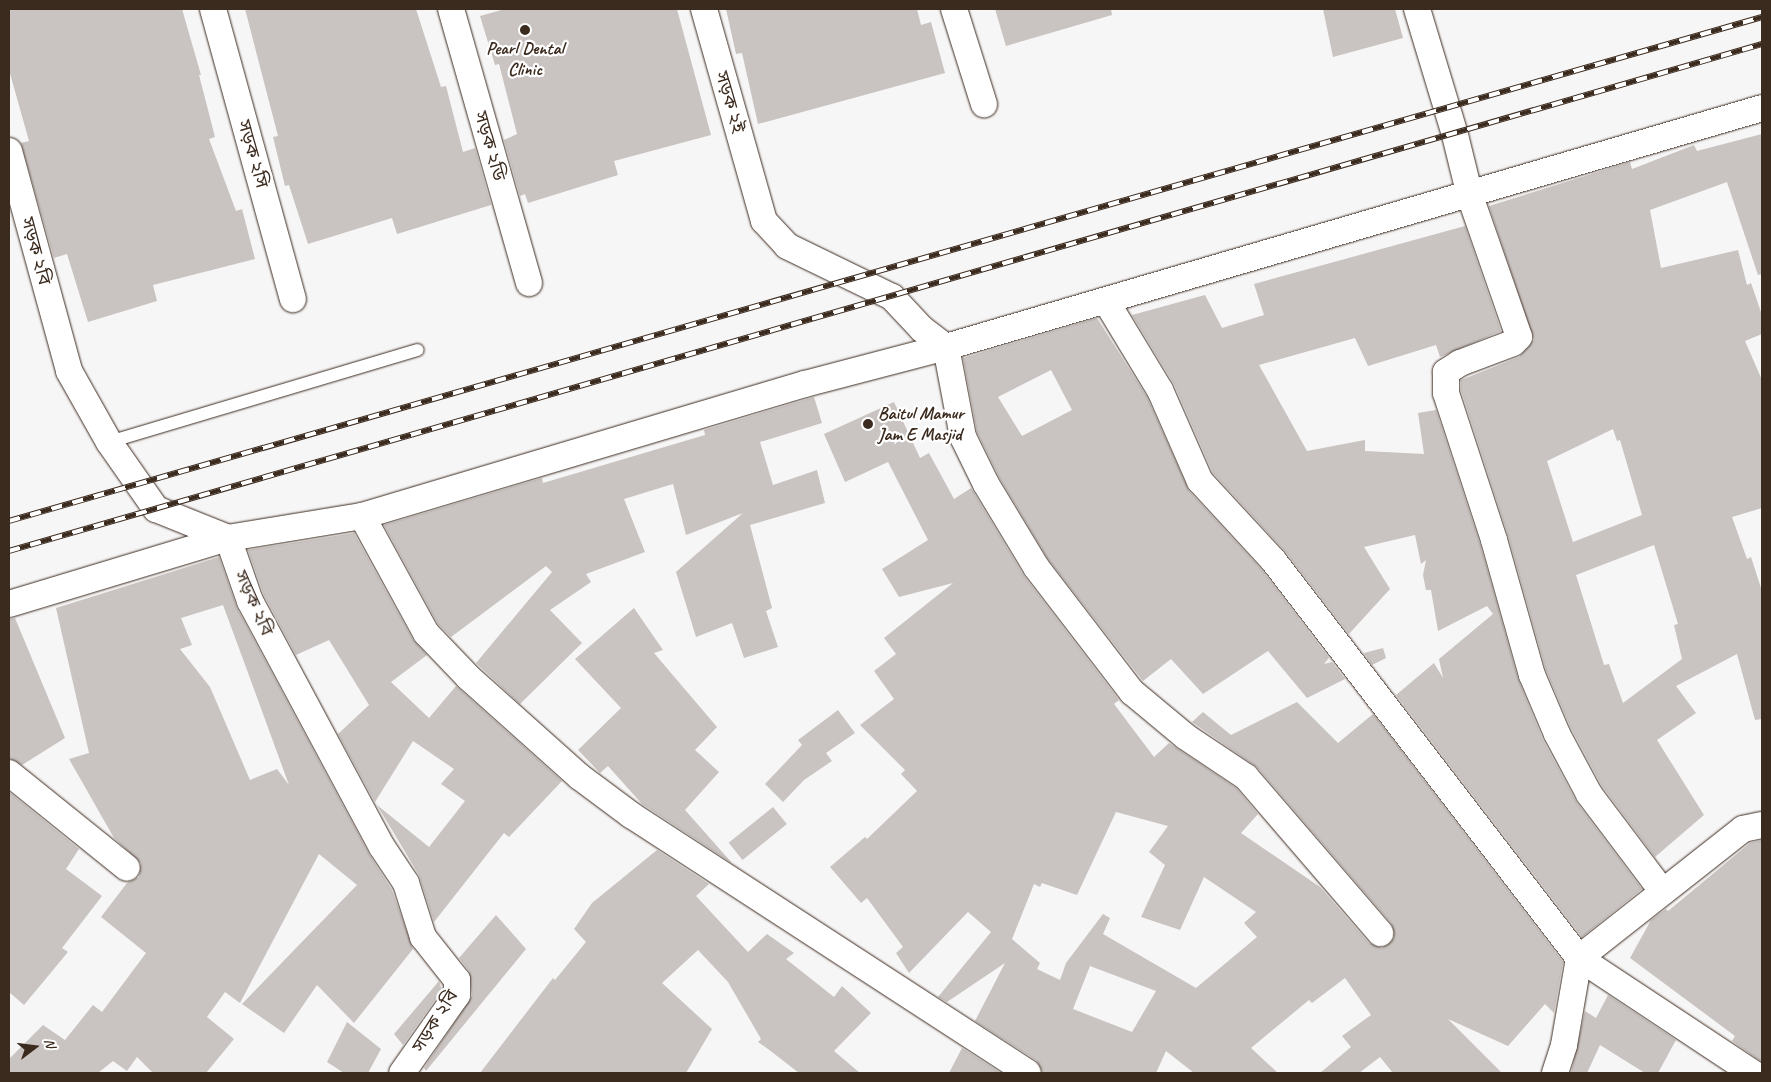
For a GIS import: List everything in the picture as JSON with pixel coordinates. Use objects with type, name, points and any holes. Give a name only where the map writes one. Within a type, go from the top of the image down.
[{"type":"street","name":"সড়ক ২সি","points":[[213,9],[293,298]]},
{"type":"street","name":"সড়ক ২ডি","points":[[452,9],[529,283]]},
{"type":"street","name":"সড়ক ২ই","points":[[704,9],[764,221],[787,246],[892,297],[922,329],[946,347]]},
{"type":"street","points":[[954,9],[984,104]]},
{"type":"street","points":[[1417,9],[1455,135],[1470,196],[1519,337],[1514,343],[1460,363],[1446,372],[1446,393],[1494,540],[1532,675],[1557,734],[1589,794],[1662,891]]},
{"type":"street","points":[[9,604],[228,538],[362,516],[806,384],[946,347],[1470,196],[1762,108]]},
{"type":"street","name":"সড়ক ২বি","points":[[9,151],[70,371],[109,442],[156,508],[228,538],[254,609],[382,847],[406,883],[423,937],[457,980],[457,995],[404,1072]]},
{"type":"street","points":[[1106,301],[1160,390],[1200,481],[1273,560],[1579,958],[1753,1073]]},
{"type":"street","points":[[946,347],[964,437],[986,484],[1036,567],[1132,692],[1186,737],[1246,777],[1380,933]]},
{"type":"street","points":[[362,516],[426,633],[468,677],[580,777],[631,816],[1028,1073]]},
{"type":"street","points":[[9,773],[127,868]]},
{"type":"street","points":[[1554,1073],[1564,1046],[1579,958],[1743,829],[1762,825]]},
{"type":"lane","points":[[109,442],[418,350]]},
{"type":"building","points":[[9,9],[182,9],[201,75],[199,75],[215,137],[209,139],[236,211],[242,209],[255,259],[153,285],[157,301],[88,322],[67,254],[54,258],[21,143],[29,141],[9,70]]},
{"type":"building","points":[[245,9],[416,9],[441,87],[446,86],[463,152],[475,148],[491,205],[397,234],[392,218],[308,244],[289,185],[285,186],[273,137],[278,136]]},
{"type":"building","points":[[505,9],[677,9],[711,135],[614,161],[618,175],[528,203],[525,194],[520,196],[504,140],[517,134],[499,64],[495,65],[480,16]]},
{"type":"building","points":[[726,9],[917,9],[921,25],[931,22],[945,73],[758,124],[742,53],[736,54]]},
{"type":"building","points":[[995,9],[1111,9],[1112,15],[1006,46]]},
{"type":"building","points":[[1323,9],[1395,9],[1403,38],[1333,57]]},
{"type":"building","points":[[1762,134],[1762,274],[1758,275],[1727,182],[1650,210],[1661,268],[1738,250],[1747,285],[1751,283],[1762,315],[1762,334],[1745,341],[1762,380],[1762,508],[1732,517],[1747,559],[1751,557],[1762,591],[1762,719],[1755,720],[1737,654],[1676,686],[1696,713],[1657,740],[1704,815],[1655,857],[1602,786],[1571,728],[1546,670],[1508,535],[1461,390],[1461,380],[1519,357],[1534,340],[1489,206],[1630,162],[1632,169],[1694,145],[1697,151]],"holes":[[[1613,429],[1617,441],[1620,440],[1642,515],[1573,542],[1547,461]],[[1654,545],[1678,624],[1674,625],[1682,659],[1623,703],[1609,664],[1604,665],[1576,575]]]},
{"type":"building","points":[[1465,226],[1501,331],[1440,357],[1436,345],[1368,366],[1355,338],[1259,365],[1307,451],[1365,440],[1365,451],[1424,454],[1418,413],[1436,410],[1480,544],[1518,679],[1543,740],[1577,803],[1642,889],[1582,937],[1396,695],[1434,663],[1443,678],[1439,659],[1493,614],[1487,606],[1438,631],[1431,590],[1426,590],[1423,575],[1426,560],[1421,564],[1415,535],[1364,547],[1390,589],[1349,634],[1285,551],[1213,473],[1174,384],[1132,315],[1205,295],[1222,328],[1264,315],[1254,284]]},
{"type":"building","points":[[1097,318],[1147,397],[1189,491],[1262,570],[1329,658],[1324,664],[1332,662],[1345,679],[1307,698],[1268,651],[1203,694],[1171,659],[1143,681],[1048,559],[999,477],[977,432],[963,358]],"holes":[[[1051,370],[1072,410],[1022,436],[998,397]]]},
{"type":"building","points":[[814,397],[822,423],[760,442],[773,485],[817,470],[825,503],[750,525],[772,608],[766,611],[778,647],[744,658],[732,623],[696,637],[676,572],[743,513],[686,535],[673,484],[624,499],[645,552],[586,574],[591,582],[550,610],[582,643],[520,704],[476,663],[552,572],[546,566],[451,637],[438,624],[384,525],[542,478],[543,483],[705,435],[704,430]]},
{"type":"building","points":[[894,402],[920,458],[929,453],[954,499],[971,488],[1024,576],[1119,700],[1114,704],[1154,757],[1169,743],[1236,788],[1258,814],[1241,833],[1320,887],[1369,943],[1382,948],[1394,938],[1391,923],[1257,767],[1192,722],[1203,712],[1231,735],[1297,702],[1338,743],[1373,714],[1563,962],[1554,1013],[1545,1004],[1508,1046],[1448,1019],[1502,1073],[1393,1073],[1380,1057],[1359,1073],[1320,1073],[1351,1047],[1342,1036],[1371,1015],[1345,978],[1312,1003],[1309,1000],[1251,1048],[1278,1073],[1194,1073],[1166,1051],[1156,1073],[1043,1073],[1036,1060],[975,1021],[1005,963],[947,1002],[938,997],[991,932],[968,912],[909,973],[896,953],[903,947],[867,898],[861,903],[830,867],[865,837],[867,839],[917,791],[901,774],[905,770],[860,725],[894,699],[874,671],[896,654],[884,638],[953,583],[899,597],[882,569],[928,540],[888,462],[845,482],[824,434]],"holes":[[[1116,812],[1168,826],[1149,852],[1165,865],[1141,917],[1180,930],[1204,877],[1256,912],[1244,923],[1257,937],[1196,988],[1103,934],[1110,918],[1103,914],[1066,963],[1060,980],[1037,969],[1040,963],[1012,939],[1034,884],[1040,887],[1042,883],[1077,895]],[[1090,966],[1156,991],[1132,1032],[1073,1009]]]},
{"type":"building","points":[[354,533],[413,640],[427,655],[391,682],[429,718],[456,686],[562,781],[509,837],[504,833],[434,922],[419,875],[377,805],[429,847],[465,801],[441,784],[454,769],[413,741],[375,802],[338,734],[369,705],[329,640],[296,655],[264,595],[248,550]]},
{"type":"building","points":[[219,557],[237,608],[369,854],[392,890],[413,949],[354,1023],[317,985],[284,1033],[242,1004],[357,885],[319,854],[240,1003],[225,992],[207,1017],[234,1039],[206,1073],[153,1073],[137,1057],[127,1071],[113,1061],[98,1073],[9,1073],[9,1059],[43,1025],[65,1040],[93,1005],[102,1012],[146,953],[101,917],[127,883],[139,877],[141,863],[114,838],[69,759],[89,753],[56,608]],"holes":[[[223,605],[289,785],[277,769],[250,780],[210,687],[180,649],[192,645],[181,618]]]},
{"type":"building","points":[[634,608],[663,650],[654,653],[717,727],[695,750],[719,772],[685,810],[732,863],[642,804],[608,766],[600,773],[578,750],[621,708],[575,659]]},
{"type":"building","points":[[15,618],[65,738],[22,765],[9,758],[9,619]]},
{"type":"building","points":[[1383,648],[1386,658],[1372,665],[1364,653]]},
{"type":"building","points":[[838,710],[855,733],[826,753],[832,761],[804,780],[783,802],[765,784],[802,745],[798,740]]},
{"type":"building","points":[[9,792],[79,849],[66,869],[102,896],[62,948],[68,952],[24,1005],[9,992]]},
{"type":"building","points":[[773,807],[787,824],[743,860],[729,843]]},
{"type":"building","points":[[1762,840],[1762,1062],[1732,1041],[1735,1036],[1630,958],[1651,920],[1666,909],[1668,911],[1750,843]]},
{"type":"building","points":[[657,850],[709,884],[696,896],[748,952],[767,934],[794,953],[786,959],[834,997],[842,986],[871,1013],[834,1051],[860,1073],[799,1073],[758,1042],[761,1039],[728,982],[698,950],[662,983],[712,1029],[686,1073],[480,1073],[553,978],[555,980],[586,942],[574,929],[592,903]]},
{"type":"building","points":[[496,915],[526,949],[426,1071],[424,1068],[472,996],[469,971],[459,958]]},
{"type":"building","points":[[439,981],[442,990],[403,1045],[394,1034]]},
{"type":"building","points":[[1608,995],[1676,1040],[1658,1073],[1645,1073],[1600,1045],[1587,1073],[1571,1073],[1585,1011],[1596,1018]]},
{"type":"building","points":[[347,1022],[381,1049],[368,1073],[344,1073],[327,1062]]},
{"type":"building","points":[[962,1048],[1001,1073],[949,1073]]},
{"type":"railway","points":[[9,521],[1762,17]]},
{"type":"railway","points":[[9,551],[1762,44]]},
{"type":"place","name":"Pearl Dental Clinic","points":[[525,30]]},
{"type":"place","name":"Baitul Mamur Jam E Masjid","points":[[868,424]]}]
